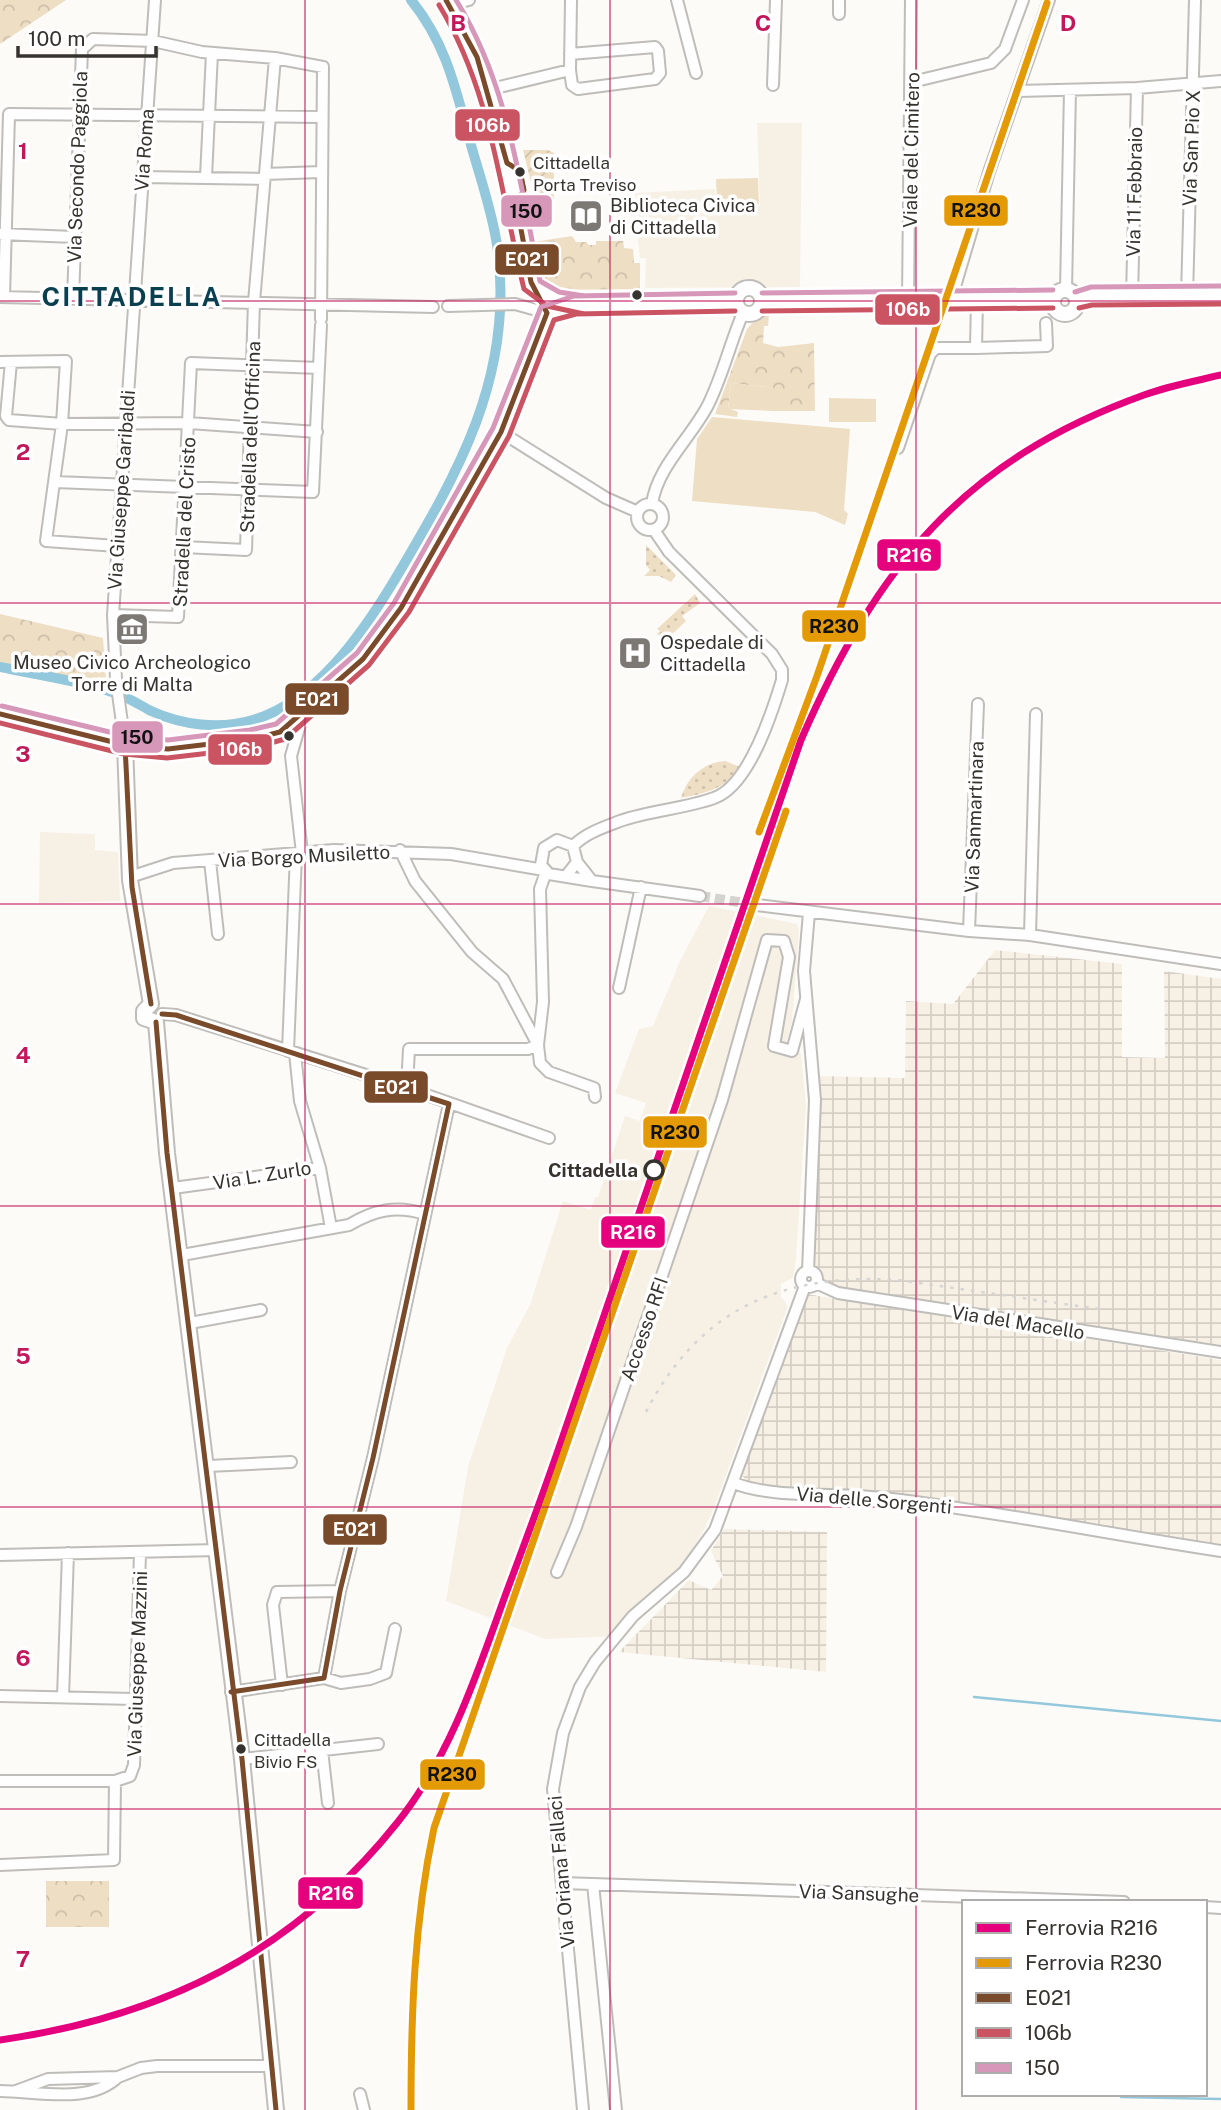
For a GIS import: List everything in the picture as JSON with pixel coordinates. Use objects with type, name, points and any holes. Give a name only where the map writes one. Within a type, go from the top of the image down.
[{"type":"street","name":"Via Roma","points":[[135,300],[141,177],[155,0]]},
{"type":"street","points":[[0,714],[125,744],[168,749],[252,739],[280,732],[363,659],[401,608],[501,432],[547,313],[536,290],[502,139],[487,90],[467,37],[448,2],[469,0]]},
{"type":"street","points":[[570,54],[650,46],[658,51],[660,73],[655,79],[578,89],[572,85],[570,70],[570,54],[571,0]]},
{"type":"street","points":[[677,0],[696,73]]},
{"type":"street","points":[[773,85],[776,0]]},
{"type":"street","points":[[839,0],[839,13]]},
{"type":"street","name":"Viale del Cimitero","points":[[908,301],[911,0]]},
{"type":"street","points":[[912,82],[992,63],[1005,50],[1023,0]]},
{"type":"street","points":[[951,300],[985,185],[1049,0]]},
{"type":"street","name":"Via San Pio X","points":[[1187,296],[1195,0]]},
{"type":"street","name":"Via Secondo Paggiola","points":[[73,299],[82,48],[93,39],[153,41]]},
{"type":"street","points":[[55,482],[313,492],[321,322],[321,172],[325,70],[320,66],[275,58],[207,52],[153,41]]},
{"type":"street","points":[[206,177],[207,52]]},
{"type":"street","name":"Stradella dell'Officina","points":[[183,547],[246,550],[254,302],[275,58]]},
{"type":"street","points":[[487,90],[570,70]]},
{"type":"street","points":[[1017,91],[1137,88],[1221,81]]},
{"type":"street","name":"Via 11 Febbraio","points":[[1132,297],[1137,88]]},
{"type":"street","points":[[1066,290],[1070,90]]},
{"type":"street","points":[[322,117],[9,114],[3,173],[2,296],[433,307]]},
{"type":"street","points":[[141,177],[265,176],[321,172]]},
{"type":"street","points":[[2,234],[74,237]]},
{"type":"street","points":[[652,504],[659,481],[706,408],[730,353],[739,307],[739,292],[748,288],[758,292],[762,302]]},
{"type":"street","points":[[448,306],[514,304],[524,302],[536,290]]},
{"type":"street","points":[[536,290],[573,305]]},
{"type":"street","points":[[1066,290],[1072,292],[1077,300],[1074,310],[1064,314],[1055,309],[1053,299],[1056,293],[1066,290]]},
{"type":"street","points":[[1077,300],[1091,296],[1221,295]]},
{"type":"street","points":[[762,302],[1053,299]]},
{"type":"street","name":"Via Giuseppe Garibaldi","points":[[125,744],[116,679],[113,615],[124,424],[135,300]]},
{"type":"street","points":[[976,348],[977,300]]},
{"type":"street","points":[[514,304],[547,313],[573,305],[739,307],[753,313],[762,302]]},
{"type":"street","points":[[898,448],[930,354],[936,348],[1047,346],[1046,323]]},
{"type":"street","points":[[117,547],[46,541],[62,424],[66,361],[6,362],[6,419],[62,424],[250,426],[317,432]]},
{"type":"street","name":"Stradella del Cristo","points":[[113,615],[178,617],[190,424],[191,363],[252,365]]},
{"type":"street","points":[[252,365],[319,368]]},
{"type":"street","points":[[501,432],[606,498],[638,512]]},
{"type":"street","points":[[638,512],[644,506],[652,504],[659,508],[663,518],[654,530]]},
{"type":"street","points":[[573,846],[589,833],[621,821],[701,802],[731,789],[745,771],[782,680],[782,670],[772,654],[669,552],[654,530],[640,526],[638,512]]},
{"type":"street","name":"Via Sanmartinara","points":[[969,931],[978,704]]},
{"type":"street","name":"Via L. Zurlo","points":[[173,1188],[320,1168],[300,1101],[292,1056],[299,853],[292,756],[303,714]]},
{"type":"street","points":[[1030,935],[1036,714]]},
{"type":"street","points":[[125,744],[129,856],[156,1013],[173,1188],[242,1759],[276,2110]]},
{"type":"street","points":[[519,866],[541,853],[552,841],[563,841],[573,846],[577,862],[592,881]]},
{"type":"street","points":[[400,850],[415,881],[464,942],[503,979],[538,1045]]},
{"type":"street","name":"Via Borgo Musiletto","points":[[132,881],[142,870],[173,863],[299,853],[400,850],[451,855],[545,871]]},
{"type":"street","points":[[541,853],[545,871],[540,889],[543,1002],[538,1045],[540,1063],[549,1072],[594,1088],[596,1097]]},
{"type":"street","points":[[210,861],[218,934]]},
{"type":"street","points":[[566,876],[577,862]]},
{"type":"street","points":[[545,871],[553,876],[700,896]]},
{"type":"street","points":[[619,988],[640,887]]},
{"type":"street","points":[[757,905],[969,931],[1030,935],[1221,964]]},
{"type":"street","points":[[734,1483],[804,1286],[801,1279],[808,1271],[815,1100],[804,971],[809,913]]},
{"type":"street","name":"Accesso RFI","points":[[557,1573],[576,1527],[722,1100],[764,946],[773,938],[784,941],[789,957],[774,1046],[793,1050],[806,999]]},
{"type":"street","points":[[156,1013],[176,1015],[292,1056],[407,1088],[549,1138]]},
{"type":"street","points":[[407,1088],[409,1049],[528,1049],[538,1045]]},
{"type":"street","points":[[324,1678],[340,1591],[373,1458],[449,1104]]},
{"type":"street","points":[[320,1168],[331,1228]]},
{"type":"street","points":[[182,1255],[349,1225],[369,1212],[396,1208],[425,1214]]},
{"type":"street","points":[[804,1286],[813,1287],[817,1283],[816,1274],[808,1271]]},
{"type":"street","name":"Via del Macello","points":[[817,1283],[838,1293],[1221,1352]]},
{"type":"street","points":[[190,1322],[261,1310]]},
{"type":"street","points":[[208,1466],[290,1462]]},
{"type":"street","name":"Via delle Sorgenti","points":[[734,1483],[801,1493],[856,1494],[930,1503],[1221,1551]]},
{"type":"street","name":"Via Oriana Fallaci","points":[[583,2110],[553,1789],[558,1754],[571,1708],[590,1670],[616,1634],[700,1554],[715,1530],[734,1483]]},
{"type":"street","points":[[0,1555],[218,1550]]},
{"type":"street","name":"Via Giuseppe Mazzini","points":[[0,1865],[114,1860],[115,1781],[130,1776],[134,1765],[140,1552]]},
{"type":"street","points":[[64,1697],[68,1553]]},
{"type":"street","points":[[282,1685],[273,1605],[276,1592],[340,1591]]},
{"type":"street","points":[[232,1692],[324,1678],[341,1684],[386,1673],[395,1629]]},
{"type":"street","points":[[0,1696],[135,1699]]},
{"type":"street","points":[[242,1759],[378,1744]]},
{"type":"street","points":[[323,1751],[328,1803]]},
{"type":"street","points":[[0,1781],[115,1781]]},
{"type":"street","name":"Via Sansughe","points":[[562,1883],[1065,1900]]},
{"type":"street","points":[[593,1884],[616,2110]]},
{"type":"street","points":[[0,2091],[16,2091],[55,2078],[118,2077],[141,2068],[157,2066],[271,2066]]},
{"type":"street","points":[[360,2094],[364,2110]]},
{"type":"shaded area","points":[[757,123],[802,123],[800,287],[645,288],[646,258],[640,258],[637,232],[632,229],[639,227],[635,193],[715,189],[716,207],[760,206]]},
{"type":"shaded area","points":[[40,832],[95,834],[95,850],[118,852],[120,901],[39,903]]},
{"type":"shaded area","points":[[709,906],[797,924],[799,932],[792,1022],[785,1047],[801,1053],[806,1106],[796,1259],[793,1278],[781,1284],[781,1297],[788,1306],[715,1505],[704,1530],[673,1581],[620,1636],[545,1639],[446,1601],[468,1467],[507,1348],[530,1305],[563,1201],[591,1210],[595,1197],[598,1197],[625,1116],[640,1121],[646,1103],[615,1093],[639,1029],[653,1026],[681,959]]},
{"type":"shaded area","points":[[995,950],[1122,964],[1122,1057],[1165,1058],[1164,971],[1221,979],[1221,1345],[845,1290],[822,1278],[812,1266],[820,1076],[905,1078],[906,1001],[953,1004]]},
{"type":"shaded area","points":[[806,1294],[1221,1360],[1221,1550],[748,1483],[742,1475]]},
{"type":"shaded area","points":[[724,1529],[827,1532],[826,1672],[619,1652],[689,1580],[711,1590],[723,1576],[711,1551]]},
{"type":"green space","points":[[0,0],[66,0],[0,44]]},
{"type":"green space","points":[[523,150],[548,150],[554,153],[554,200],[544,200],[533,190]]},
{"type":"green space","points":[[758,178],[759,205],[717,205],[716,179]]},
{"type":"green space","points":[[572,236],[576,242],[586,242],[589,245],[596,245],[596,241],[623,241],[624,248],[633,249],[634,263],[640,263],[640,289],[551,290],[539,275],[533,242]]},
{"type":"green space","points":[[769,314],[768,326],[764,326],[763,343],[778,347],[814,343],[815,411],[774,411],[774,388],[731,383],[728,408],[738,412],[737,417],[715,414],[747,329],[755,320]]},
{"type":"green space","points":[[731,383],[775,388],[774,411],[728,409]]},
{"type":"green space","points":[[829,398],[876,399],[876,422],[829,422]]},
{"type":"green space","points":[[712,417],[850,429],[844,510],[848,514],[845,525],[815,512],[692,501],[697,439]]},
{"type":"green space","points":[[646,545],[676,575],[671,582],[659,576],[644,576],[650,570],[646,565]]},
{"type":"green space","points":[[695,594],[700,603],[682,616],[686,621],[666,640],[657,634],[660,631],[657,629]]},
{"type":"green space","points":[[0,614],[103,638],[106,679],[112,680],[114,688],[0,664]]},
{"type":"green space","points":[[725,761],[740,767],[728,780],[707,792],[681,798],[697,772]]},
{"type":"green space","points":[[46,1881],[109,1881],[109,1927],[46,1927]]},
{"type":"waterway","points":[[0,667],[98,688],[175,720],[214,725],[240,723],[276,711],[316,682],[352,644],[394,581],[439,502],[476,422],[498,337],[501,292],[492,220],[455,87],[442,51],[411,0]]},
{"type":"waterway","points":[[974,1697],[1221,1721]]},
{"type":"waterway","points":[[1121,2097],[1221,2099]]},
{"type":"tunnel","points":[[700,896],[757,905]]},
{"type":"railway","points":[[646,1412],[668,1376],[692,1346],[719,1322],[749,1304],[782,1291],[818,1283],[857,1279],[898,1280],[1106,1310]]},
{"type":"rail line","name":"R230","points":[[759,832],[817,676],[1047,3]]},
{"type":"rail line","name":"R216","points":[[0,2040],[116,2015],[169,1996],[220,1972],[268,1943],[314,1909],[357,1869],[397,1823],[416,1797],[447,1743],[484,1655],[536,1512],[801,740],[830,678],[861,623],[895,572],[933,527],[976,487],[1025,452],[1080,421],[1144,395],[1221,375]]},
{"type":"rail line","name":"R230","points":[[411,2110],[415,1968],[422,1898],[434,1828],[786,811]]},
{"type":"transit line","name":"E021","points":[[0,714],[125,745],[168,749],[252,739],[280,732],[363,659],[401,608],[501,432],[547,313],[531,282],[516,203],[524,190],[520,171],[507,163],[477,57],[446,0]]},
{"type":"transit line","name":"150","points":[[456,0],[489,66],[501,101],[519,172],[540,281],[559,292],[584,296]]},
{"type":"transit line","name":"106b","points":[[439,5],[457,38],[483,107],[524,289],[547,306],[584,314]]},
{"type":"transit line","name":"150","points":[[1075,292],[1091,287],[1221,286]]},
{"type":"transit line","name":"150","points":[[762,293],[1053,290]]},
{"type":"transit line","name":"150","points":[[2,706],[126,736],[168,740],[250,730],[276,724],[357,653],[394,603],[493,428],[541,307],[574,296],[735,293]]},
{"type":"transit line","name":"106b","points":[[1079,308],[1092,305],[1221,304]]},
{"type":"transit line","name":"106b","points":[[762,311],[1053,308]]},
{"type":"transit line","name":"106b","points":[[0,723],[124,754],[167,758],[253,748],[285,739],[369,665],[409,612],[509,436],[554,320],[576,314],[735,311]]},
{"type":"transit line","name":"E021","points":[[125,745],[132,887],[151,1004]]},
{"type":"transit line","name":"E021","points":[[162,1014],[176,1015],[449,1104],[373,1458],[340,1591],[324,1678],[231,1692]]},
{"type":"transit line","name":"E021","points":[[156,1022],[167,1153],[242,1759],[276,2110]]},
{"type":"place","name":"Cittadella Porta Treviso","points":[[520,172]]},
{"type":"place","name":"Biblioteca Civica di Cittadella","points":[[586,216]]},
{"type":"place","name":"Museo Civico Archeologico Torre di Malta","points":[[132,629]]},
{"type":"place","name":"Ospedale di Cittadella","points":[[635,653]]},
{"type":"place","name":"Cittadella","points":[[654,1170]]},
{"type":"place","name":"Cittadella Bivio FS","points":[[241,1749]]},
{"type":"district","name":"CITTADELLA","points":[[132,297]]}]
